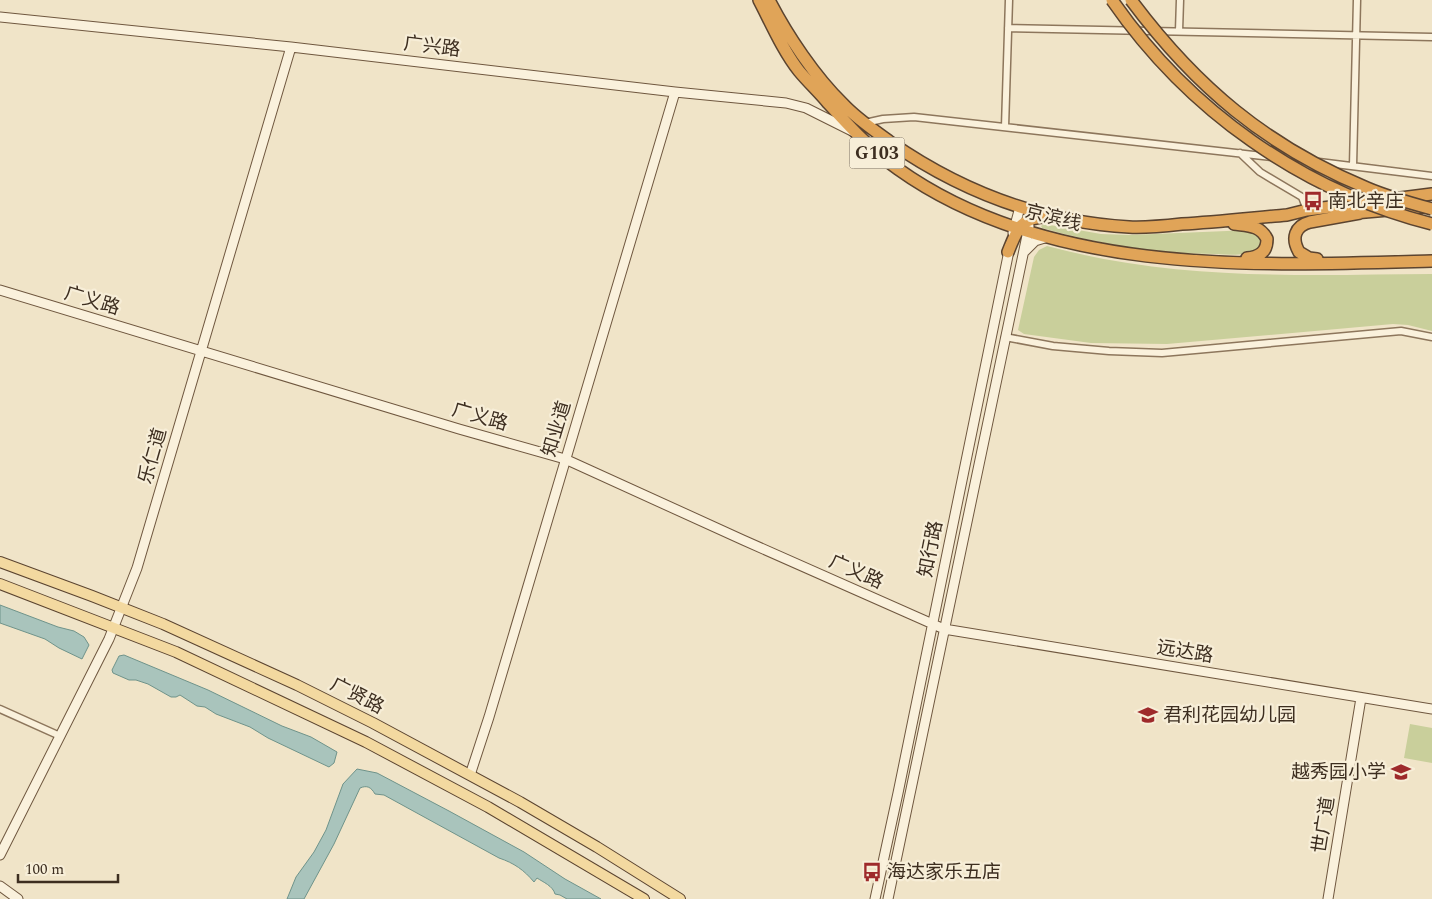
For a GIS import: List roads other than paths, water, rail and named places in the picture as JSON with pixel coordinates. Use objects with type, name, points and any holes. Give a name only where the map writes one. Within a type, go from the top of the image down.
[{"type":"highway","name":"京滨线","points":[[759,0],[798,70],[854,132],[884,158],[921,184],[961,206],[1020,229],[1133,254],[1198,261],[1286,264],[1432,261]]},
{"type":"highway","name":"京滨线","points":[[769,0],[789,36],[822,80],[844,106],[864,123],[910,156],[940,174],[978,192],[1020,207],[1032,214],[1092,224],[1131,227],[1287,215],[1307,210],[1432,194]]},
{"type":"highway","points":[[1112,0],[1164,66],[1204,104],[1246,138],[1296,169],[1349,196],[1432,224]]},
{"type":"highway","points":[[1131,0],[1162,41],[1198,79],[1256,128],[1295,153],[1346,178],[1386,195],[1432,208]]},
{"type":"highway","points":[[854,132],[864,123]]},
{"type":"highway","points":[[1287,215],[1306,216],[1432,208]]},
{"type":"highway","points":[[1360,213],[1303,224],[1298,228],[1294,239],[1298,252],[1309,258],[1351,260],[1366,263]]},
{"type":"highway","points":[[1008,252],[1023,222],[1032,214]]},
{"type":"highway","points":[[1198,261],[1255,258],[1261,255],[1267,245],[1264,233],[1254,226],[1208,222]]},
{"type":"main road","name":"广贤路","points":[[0,562],[122,607],[297,685],[470,775],[597,847],[680,899]]},
{"type":"main road","name":"广贤路","points":[[0,584],[114,627],[208,667],[366,742],[488,807],[644,899]]},
{"type":"street","points":[[1005,127],[1008,0]]},
{"type":"street","points":[[1179,31],[1180,0]]},
{"type":"street","points":[[1353,166],[1357,0]]},
{"type":"street","name":"广兴路","points":[[0,17],[291,47],[675,92],[786,103],[806,108],[854,132]]},
{"type":"street","points":[[1008,28],[1432,37]]},
{"type":"street","name":"乐仁道","points":[[0,856],[114,627],[137,568],[291,47]]},
{"type":"street","name":"知业道","points":[[470,775],[489,717],[675,92]]},
{"type":"street","points":[[864,123],[883,118],[914,117],[1432,176]]},
{"type":"street","points":[[1240,153],[1260,172],[1302,197],[1307,210]]},
{"type":"street","name":"知行路","points":[[888,899],[1022,256],[1020,207]]},
{"type":"street","points":[[1022,256],[1028,246],[1035,241],[1050,237]]},
{"type":"street","name":"知行路","points":[[875,899],[1008,252]]},
{"type":"street","name":"广义路","points":[[0,290],[566,459],[932,625]]},
{"type":"street","points":[[1005,337],[1054,346],[1162,353],[1401,331],[1432,337]]},
{"type":"street","name":"远达路","points":[[932,625],[944,629],[1432,709]]},
{"type":"street","name":"世广道","points":[[1328,899],[1361,698]]},
{"type":"street","points":[[0,709],[60,736]]},
{"type":"street","points":[[0,886],[18,899]]},
{"type":"water","points":[[0,605],[58,627],[74,631],[84,637],[89,645],[82,659],[45,639],[0,623]]},
{"type":"water","points":[[124,655],[208,690],[282,726],[311,737],[337,752],[334,763],[329,767],[268,738],[250,727],[216,714],[205,707],[197,706],[180,695],[171,697],[148,684],[129,680],[113,673],[112,670],[119,656]]},
{"type":"water","points":[[357,769],[377,773],[449,811],[524,852],[565,879],[601,899],[567,899],[555,894],[547,884],[537,878],[534,882],[514,865],[384,795],[375,794],[370,788],[365,787],[360,788],[334,844],[304,899],[287,899],[296,877],[314,852],[326,830],[343,784]]},
{"type":"place","name":"南北辛庄","points":[[1313,201]]},
{"type":"place","name":"君利花园幼儿园","points":[[1148,715]]},
{"type":"place","name":"越秀园小学","points":[[1401,772]]},
{"type":"place","name":"海达家乐五店","points":[[872,872]]}]
